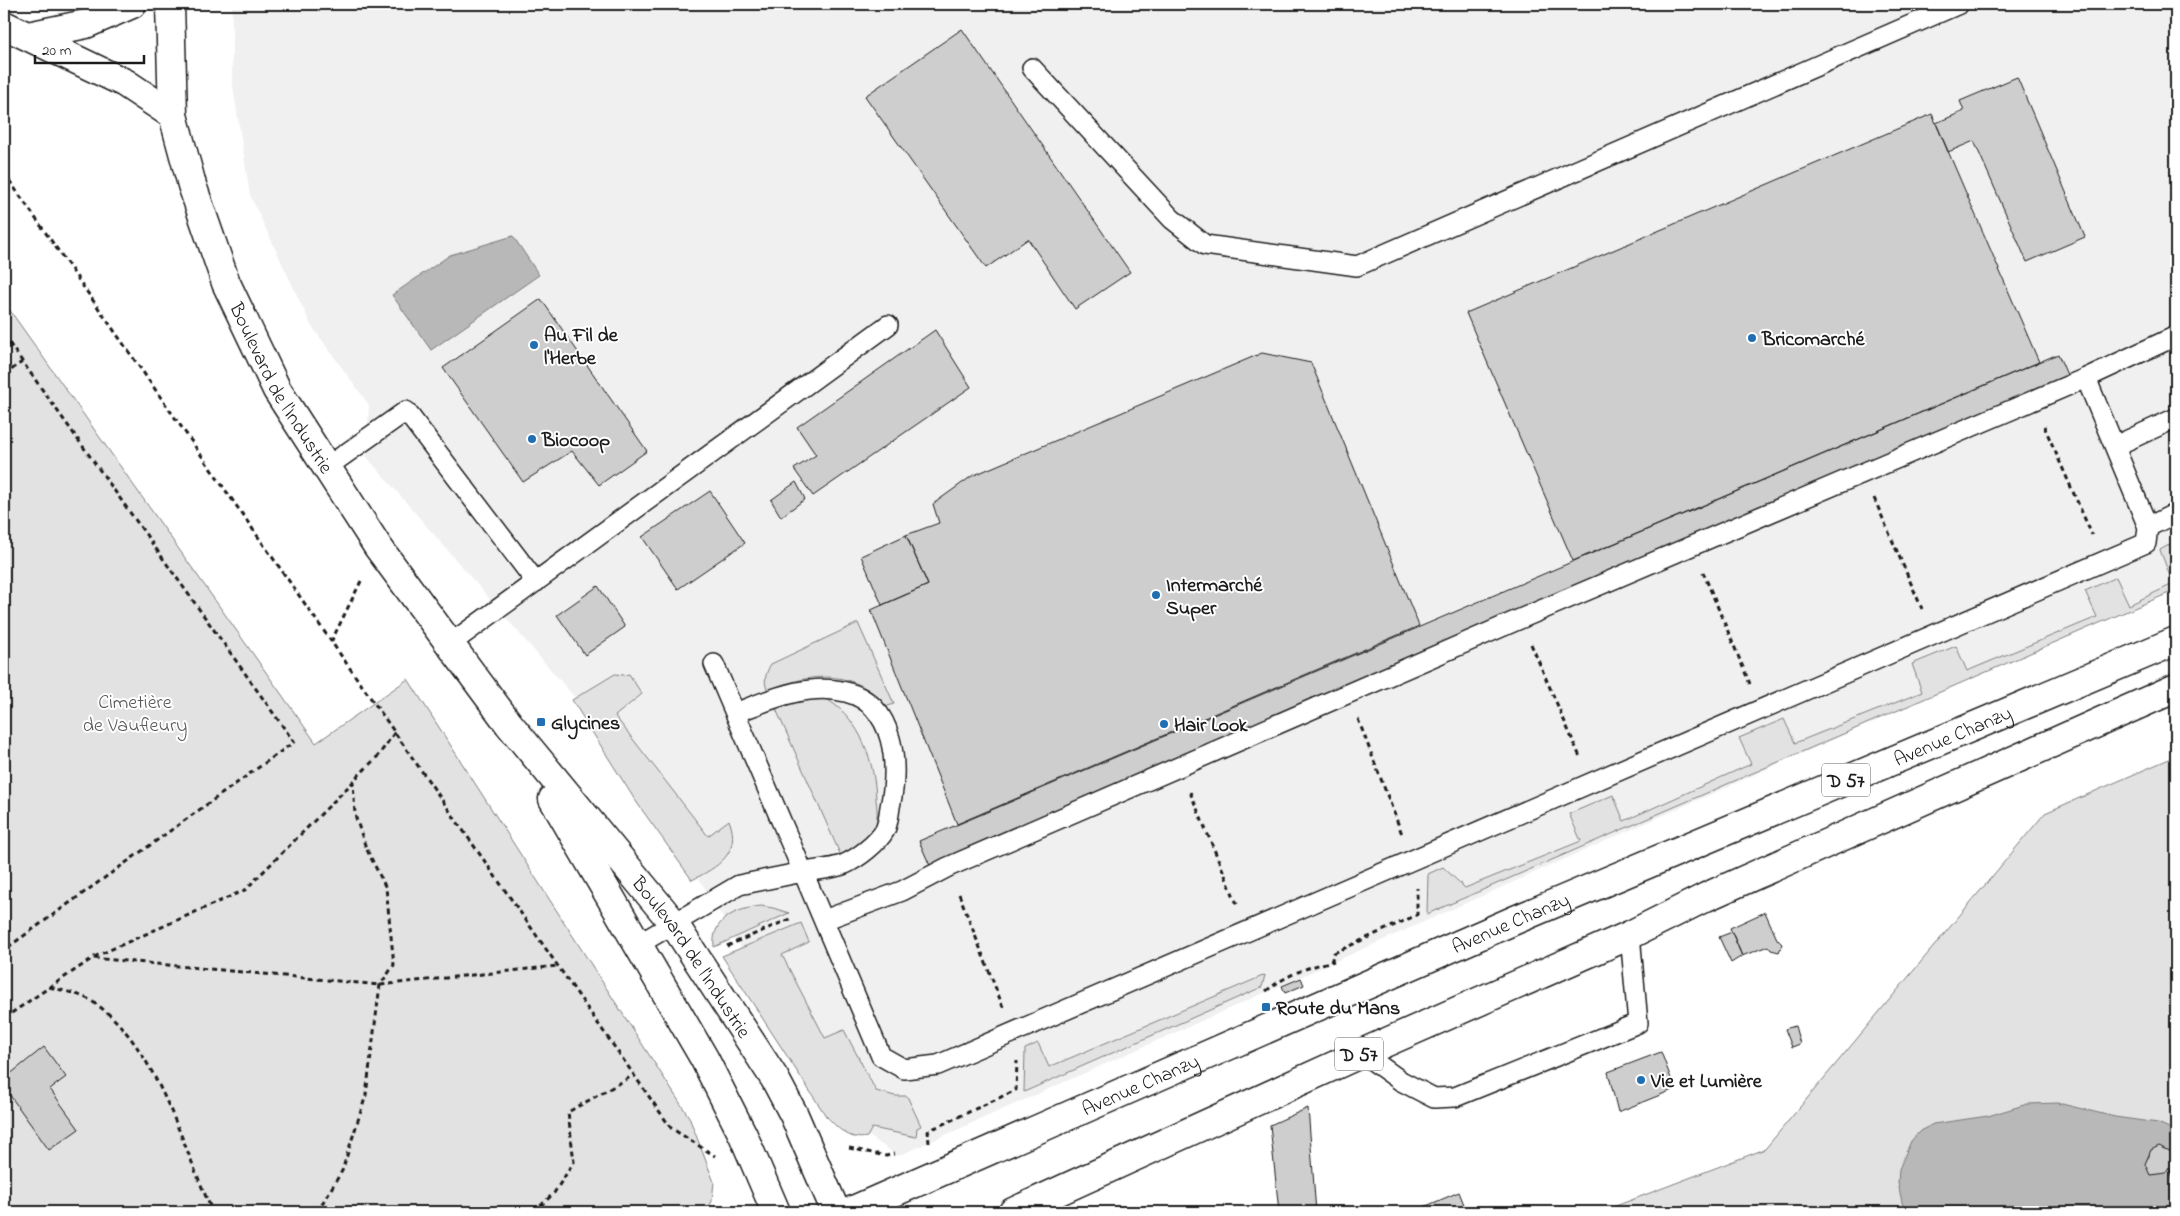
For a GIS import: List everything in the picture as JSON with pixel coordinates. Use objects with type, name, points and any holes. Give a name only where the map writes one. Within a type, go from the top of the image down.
[{"type":"main road","points":[[28,36],[86,24],[132,4]]},
{"type":"main road","name":"Boulevard de l'Industrie","points":[[170,4],[173,115],[192,185],[226,283],[277,390],[378,547],[509,724],[674,924],[775,1079],[794,1114],[836,1212]]},
{"type":"main road","points":[[4,25],[125,83],[173,115]]},
{"type":"main road","name":"Avenue Chanzy","points":[[849,1212],[1515,920],[2176,641]]},
{"type":"main road","name":"D 57","points":[[1013,1212],[1362,1053],[1630,935],[1715,893],[2176,688]]},
{"type":"main road","name":"Boulevard de l'Industrie","points":[[509,724],[639,944],[727,1101],[776,1212]]},
{"type":"lane","points":[[1032,68],[1172,219],[1205,245],[1357,266],[1959,4]]},
{"type":"lane","points":[[450,644],[888,325]]},
{"type":"lane","points":[[824,920],[902,891],[948,866],[1520,619],[2086,378],[2176,336]]},
{"type":"lane","points":[[714,664],[881,1056],[904,1069],[938,1065],[1014,1034],[1248,930],[2146,543],[2148,527],[2086,378]]},
{"type":"lane","points":[[327,467],[406,411],[536,582]]},
{"type":"lane","points":[[2115,446],[2176,418]]},
{"type":"lane","points":[[2148,527],[2176,513]]},
{"type":"lane","points":[[639,944],[739,885],[844,864],[873,844],[886,829],[893,795],[895,772],[888,728],[876,710],[864,700],[845,692],[821,690],[789,693],[735,713]]},
{"type":"lane","points":[[1362,1053],[1401,1081],[1434,1098],[1455,1097],[1638,1023],[1630,935]]},
{"type":"path","points":[[4,173],[671,1128],[722,1161]]},
{"type":"path","points":[[4,336],[294,742],[4,950]]},
{"type":"path","points":[[4,375],[22,362]]},
{"type":"path","points":[[2033,400],[2102,561]]},
{"type":"path","points":[[1863,473],[1933,634]]},
{"type":"path","points":[[332,642],[378,547]]},
{"type":"path","points":[[1692,547],[1761,709]]},
{"type":"path","points":[[1520,619],[1591,783]]},
{"type":"path","points":[[1331,962],[1334,953],[1417,915],[1418,875],[1348,693]]},
{"type":"path","points":[[4,1018],[93,958],[245,890],[378,756],[395,732]]},
{"type":"path","points":[[1179,767],[1248,930]]},
{"type":"path","points":[[317,1212],[342,1171],[366,1095],[380,985],[394,965],[386,888],[366,848],[355,815],[353,782]]},
{"type":"path","points":[[929,1145],[928,1131],[1016,1090],[1018,1048],[1014,1034],[948,866]]},
{"type":"path","points":[[93,958],[380,985],[557,966]]},
{"type":"path","points":[[49,987],[92,1000],[121,1025],[142,1057],[175,1120],[193,1169],[214,1212]]},
{"type":"path","points":[[534,1212],[554,1193],[574,1162],[568,1112],[634,1075]]},
{"type":"path","points":[[850,1148],[886,1156],[903,1152]]},
{"type":"shaded area","points":[[232,4],[2176,4],[2176,587],[898,1156],[847,1121],[621,751],[366,456],[369,405],[311,325],[250,195],[232,80]]},
{"type":"shaded area","points":[[513,236],[539,275],[431,350],[392,295],[450,255]]},
{"type":"shaded area","points":[[2058,1103],[2115,1117],[2158,1123],[2176,1131],[2176,1212],[1904,1212],[1898,1183],[1899,1169],[1911,1141],[1920,1131],[1933,1124],[1988,1116],[2027,1104]]},
{"type":"green space","name":"Cimetière de Vaufleury","points":[[4,302],[316,743],[408,679],[689,1117],[714,1182],[712,1201],[707,1212],[4,1212]]},
{"type":"green space","points":[[2176,541],[2176,590],[1427,914],[1428,874],[1443,867],[1465,888],[1581,841],[1569,814],[1613,795],[1624,821],[1751,764],[1739,738],[1784,719],[1795,743],[1922,692],[1912,664],[1956,646],[1967,671],[2097,617],[2085,591],[2116,577],[2129,605],[2173,584],[2160,550]]},
{"type":"green space","points":[[858,623],[894,704],[885,707],[862,686],[847,680],[831,677],[799,680],[769,692],[766,678],[771,664]]},
{"type":"green space","points":[[615,674],[629,674],[642,694],[615,716],[708,836],[729,820],[732,832],[730,850],[719,864],[692,880],[635,800],[572,700]]},
{"type":"green space","points":[[806,695],[828,700],[849,719],[864,744],[873,772],[877,811],[874,829],[867,839],[841,856],[776,709],[783,701]]},
{"type":"green space","points":[[2176,756],[2176,1212],[1600,1212],[1765,1149],[2045,813]]},
{"type":"green space","points":[[761,906],[789,913],[714,947],[714,937],[721,922],[735,913]]},
{"type":"green space","points":[[801,923],[809,942],[782,955],[825,1038],[844,1030],[876,1091],[895,1096],[907,1096],[921,1126],[917,1128],[916,1137],[872,1128],[867,1137],[861,1138],[849,1135],[835,1125],[826,1116],[722,956]]},
{"type":"green space","points":[[1265,975],[1262,987],[1024,1092],[1025,1049],[1038,1043],[1049,1067]]},
{"type":"building","points":[[962,29],[1130,272],[1075,309],[1028,239],[986,268],[865,96]]},
{"type":"building","points":[[2017,77],[2085,237],[2027,262],[1974,141],[1948,152],[1936,123],[1964,111],[1960,101]]},
{"type":"building","name":"Bricomarché","points":[[1932,114],[2039,362],[1573,561],[1466,313]]},
{"type":"building","points":[[541,299],[647,451],[599,485],[572,451],[523,482],[443,368]]},
{"type":"building","points":[[935,330],[971,387],[813,496],[794,469],[816,455],[797,427]]},
{"type":"building","name":"Intermarché Super","points":[[1262,353],[1311,363],[1419,626],[957,824],[871,610],[928,585],[906,535],[939,523],[933,504],[972,476]]},
{"type":"building","points":[[2058,354],[2074,391],[935,877],[919,841]]},
{"type":"building","points":[[796,482],[805,499],[781,517],[771,500]]},
{"type":"building","points":[[710,491],[745,543],[678,589],[642,537]]},
{"type":"building","points":[[906,535],[928,585],[882,605],[861,556]]},
{"type":"building","points":[[598,586],[625,627],[585,655],[557,615]]},
{"type":"building","points":[[1765,912],[1777,939],[1782,944],[1779,952],[1771,950],[1768,946],[1742,956],[1730,928]]},
{"type":"building","points":[[1732,932],[1742,956],[1731,963],[1719,937]]},
{"type":"building","points":[[1301,978],[1304,985],[1285,993],[1282,986]]},
{"type":"building","points":[[1795,1026],[1800,1044],[1792,1047],[1785,1029]]},
{"type":"building","points":[[44,1047],[66,1077],[50,1089],[79,1129],[49,1150],[4,1087],[4,1079]]},
{"type":"building","name":"Vie et Lumière","points":[[1661,1052],[1675,1089],[1618,1112],[1608,1072]]},
{"type":"building","points":[[1308,1108],[1316,1212],[1279,1212],[1270,1125]]},
{"type":"building","points":[[2159,1146],[2176,1154],[2176,1187],[2169,1168],[2166,1173],[2150,1175],[2145,1164],[2151,1150]]},
{"type":"building","points":[[1459,1192],[1467,1212],[1412,1212]]},
{"type":"place","name":"Bricomarché","points":[[1752,338]]},
{"type":"place","name":"Au Fil de l'Herbe","points":[[534,345]]},
{"type":"place","name":"Biocoop","points":[[532,439]]},
{"type":"place","name":"Intermarché Super","points":[[1156,595]]},
{"type":"place","name":"Glycines","points":[[541,722]]},
{"type":"place","name":"Hair Look","points":[[1164,724]]},
{"type":"place","name":"Route du Mans","points":[[1266,1007]]},
{"type":"place","name":"Vie et Lumière","points":[[1641,1080]]}]
